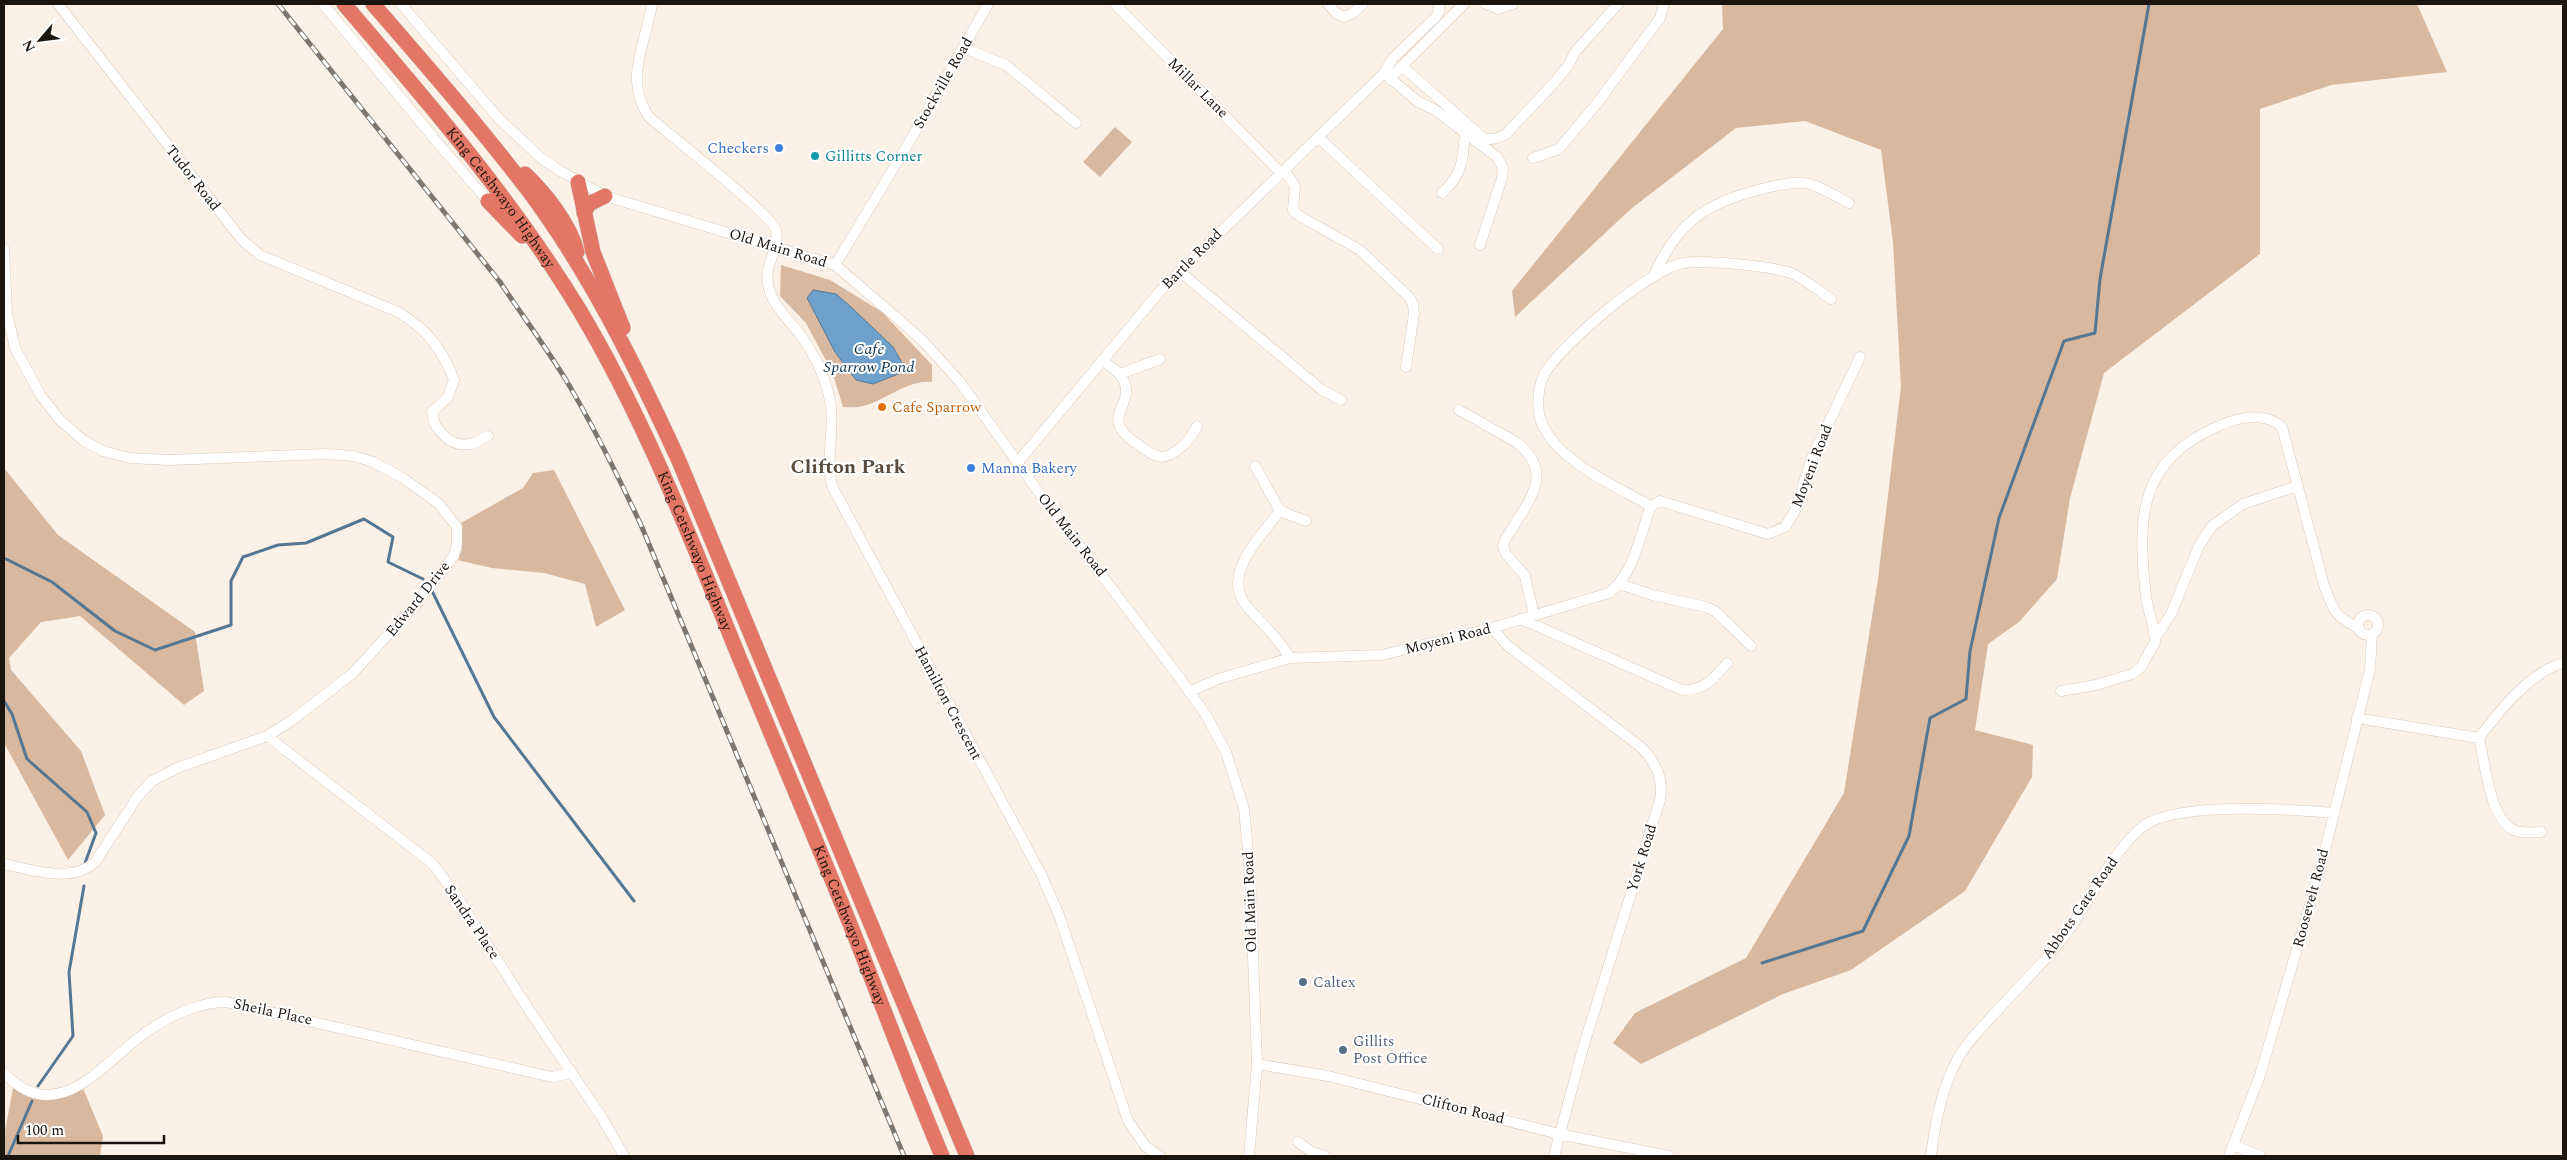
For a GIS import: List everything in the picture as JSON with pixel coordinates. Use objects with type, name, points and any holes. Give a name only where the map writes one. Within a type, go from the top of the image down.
[{"type":"highway","name":"King Cetshwayo Highway","points":[[344,4],[486,175],[554,269],[616,375],[669,487],[849,922],[942,1156]]},
{"type":"highway","name":"King Cetshwayo Highway","points":[[373,4],[529,192],[582,273],[641,379],[682,470],[967,1156]]},
{"type":"highway","points":[[578,182],[593,252],[641,379]]},
{"type":"highway","points":[[584,213],[589,204],[605,196]]},
{"type":"highway","points":[[488,201],[554,269]]},
{"type":"street","name":"Tudor Road","points":[[58,4],[242,240],[260,255],[398,312],[415,322],[431,337],[445,358],[454,380],[452,390],[432,412],[432,423],[445,436],[457,444],[470,444],[488,436]]},
{"type":"street","points":[[323,4],[488,201]]},
{"type":"street","name":"Old Main Road","points":[[401,4],[500,120],[541,158],[578,182],[605,196],[774,245],[834,265],[896,317],[939,358],[960,382],[1189,692],[1226,752],[1244,809],[1250,873],[1257,1064],[1249,1156]]},
{"type":"street","points":[[652,4],[637,74],[637,92],[640,103],[649,117],[771,221],[776,233],[774,245]]},
{"type":"street","name":"Stockville Road","points":[[834,265],[964,48],[988,4]]},
{"type":"street","name":"Millar Lane","points":[[1114,4],[1283,171],[1296,186],[1292,210],[1296,214],[1360,250],[1401,287],[1412,301],[1414,314],[1406,367]]},
{"type":"street","points":[[1328,4],[1337,14],[1344,17],[1353,13],[1363,4]]},
{"type":"street","points":[[1387,76],[1393,58],[1436,17],[1439,11],[1439,4]]},
{"type":"street","points":[[1387,76],[1402,66],[1464,4]]},
{"type":"street","points":[[1486,4],[1498,9],[1514,4]]},
{"type":"street","points":[[1402,66],[1482,137],[1489,140],[1497,138],[1506,134],[1554,83],[1576,52],[1618,4]]},
{"type":"street","points":[[1533,158],[1557,150],[1598,102],[1660,18],[1664,4]]},
{"type":"street","points":[[964,48],[1006,65],[1076,123]]},
{"type":"street","points":[[1387,76],[1417,102],[1435,110],[1497,157],[1503,172],[1480,245]]},
{"type":"street","name":"Bartle Road","points":[[1018,462],[1102,360],[1179,271],[1283,171],[1387,76]]},
{"type":"street","points":[[1442,193],[1458,174],[1464,152],[1465,132]]},
{"type":"street","points":[[1319,138],[1438,248]]},
{"type":"street","points":[[1653,277],[1671,241],[1696,216],[1718,202],[1769,187],[1804,183],[1849,203]]},
{"type":"street","name":"Hamilton Crescent","points":[[774,245],[767,271],[766,284],[778,308],[808,345],[818,363],[830,401],[833,417],[830,467],[833,488],[1041,874],[1059,915],[1128,1121],[1146,1147],[1160,1156]]},
{"type":"street","name":"Edward Drive","points":[[4,249],[7,313],[15,348],[41,396],[60,420],[84,441],[104,452],[130,458],[169,460],[326,454],[354,456],[373,462],[403,478],[438,503],[454,520],[458,535],[454,556],[409,612],[353,673],[291,721],[267,736],[177,768],[152,781],[138,796],[96,861],[89,867],[65,874],[4,864]]},
{"type":"street","points":[[1750,646],[1715,611],[1706,607],[1652,595],[1620,584],[1632,562],[1651,506],[1589,470],[1561,450],[1543,426],[1538,404],[1541,382],[1550,366],[1618,299],[1653,277],[1679,264],[1692,262],[1774,270],[1793,274],[1831,299]]},
{"type":"street","points":[[1179,271],[1322,390],[1341,400]]},
{"type":"street","name":"Moyeni Road","points":[[1651,506],[1662,500],[1768,534],[1785,527],[1795,511],[1811,460],[1860,357]]},
{"type":"street","points":[[1120,374],[1160,359]]},
{"type":"street","points":[[1102,360],[1120,374],[1127,394],[1119,424],[1128,437],[1146,450],[1157,456],[1167,456],[1189,440],[1197,426]]},
{"type":"street","points":[[1459,410],[1516,442],[1524,448],[1534,463],[1538,480],[1535,492],[1503,546],[1506,554],[1525,576],[1534,616]]},
{"type":"street","points":[[2155,638],[2146,597],[2144,513],[2154,482],[2170,456],[2200,434],[2245,418],[2263,418],[2275,422],[2282,427],[2333,609],[2342,619],[2359,628],[2364,633],[2372,634],[2378,625],[2372,616],[2362,617],[2359,628]]},
{"type":"street","points":[[1255,466],[1280,511],[1306,521]]},
{"type":"street","points":[[2061,691],[2132,674],[2141,667],[2150,654],[2155,638],[2171,614],[2199,546],[2212,526],[2243,504],[2297,486]]},
{"type":"street","points":[[1280,511],[1249,552],[1239,571],[1238,586],[1244,603],[1275,635],[1290,658]]},
{"type":"street","name":"Moyeni Road","points":[[1189,692],[1218,679],[1290,658],[1382,655],[1492,628],[1609,593],[1620,584]]},
{"type":"street","points":[[1521,619],[1682,690],[1704,688],[1727,662]]},
{"type":"street","name":"York Road","points":[[1492,628],[1508,646],[1642,746],[1653,761],[1661,786],[1660,800],[1583,1048],[1554,1156]]},
{"type":"street","name":"Roosevelt Road","points":[[2229,1156],[2260,1075],[2319,874],[2370,669],[2372,634]]},
{"type":"street","points":[[2479,738],[2498,714],[2546,669],[2563,664]]},
{"type":"street","points":[[2357,718],[2479,738]]},
{"type":"street","name":"Sandra Place","points":[[267,736],[433,864],[460,901],[570,1073],[601,1116],[624,1156]]},
{"type":"street","points":[[2479,738],[2493,800],[2500,816],[2516,831],[2541,832]]},
{"type":"street","name":"Abbots Gate Road","points":[[1931,1156],[1937,1115],[1956,1062],[1983,1026],[2059,942],[2122,848],[2138,831],[2155,820],[2190,812],[2291,809],[2333,813]]},
{"type":"street","name":"Sheila Place","points":[[4,1073],[26,1091],[47,1094],[65,1092],[88,1081],[160,1024],[192,1008],[226,1002],[552,1076],[570,1073]]},
{"type":"street","name":"Clifton Road","points":[[1257,1064],[1328,1076],[1560,1134],[1669,1156]]},
{"type":"street","points":[[1298,1142],[1325,1156]]},
{"type":"street","points":[[2233,1145],[2260,1156]]},
{"type":"shaded area","points":[[1722,4],[2417,4],[2447,72],[2331,85],[2260,109],[2260,254],[2104,373],[2070,498],[2057,579],[2019,622],[1988,644],[1975,730],[2033,745],[2032,777],[1965,891],[1851,970],[1783,994],[1641,1064],[1613,1043],[1635,1013],[1746,958],[1844,793],[1878,579],[1901,386],[1893,242],[1881,150],[1805,121],[1736,128],[1632,208],[1515,317],[1512,291],[1723,29]]},
{"type":"shaded area","points":[[1115,127],[1132,142],[1100,177],[1083,162]]},
{"type":"shaded area","points":[[781,265],[830,280],[882,312],[932,365],[932,382],[923,382],[905,387],[863,406],[843,407],[833,374],[806,323],[780,296]]},
{"type":"shaded area","points":[[4,468],[58,535],[195,632],[204,691],[184,705],[80,616],[41,622],[9,658],[11,670],[81,751],[105,815],[68,860],[4,743]]},
{"type":"shaded area","points":[[554,470],[625,610],[596,627],[585,584],[544,573],[492,568],[457,560],[462,549],[461,523],[523,488],[533,473]]},
{"type":"shaded area","points":[[14,1083],[36,1094],[82,1086],[103,1136],[100,1156],[4,1156],[4,1136]]},
{"type":"water","name":"Cafe Sparrow Pond","points":[[813,290],[836,294],[851,307],[893,347],[902,363],[903,372],[873,384],[856,380],[835,352],[807,298]]},
{"type":"waterway","points":[[1762,963],[1863,931],[1909,836],[1930,718],[1966,699],[1970,651],[1999,518],[2064,341],[2095,333],[2100,279],[2149,4]]},
{"type":"waterway","points":[[4,558],[52,582],[115,631],[155,650],[231,625],[231,581],[243,557],[278,545],[306,543],[364,519],[393,537],[388,562],[423,579]]},
{"type":"waterway","points":[[432,591],[494,717],[634,901]]},
{"type":"waterway","points":[[4,701],[12,714],[27,759],[87,812],[96,833],[85,863]]},
{"type":"waterway","points":[[38,1086],[73,1036],[69,972],[84,886]]},
{"type":"waterway","points":[[8,1156],[32,1101]]},
{"type":"railway","points":[[278,4],[500,282],[558,367],[586,416],[615,470],[641,525],[904,1156]]},
{"type":"place","name":"Checkers","points":[[779,148]]},
{"type":"place","name":"Gillitts Corner","points":[[815,156]]},
{"type":"place","name":"Cafe Sparrow","points":[[882,407]]},
{"type":"place","name":"Manna Bakery","points":[[971,468]]},
{"type":"place","name":"Caltex","points":[[1303,982]]},
{"type":"place","name":"Gillits Post Office","points":[[1343,1050]]},
{"type":"district","name":"Clifton Park","points":[[848,467]]}]
